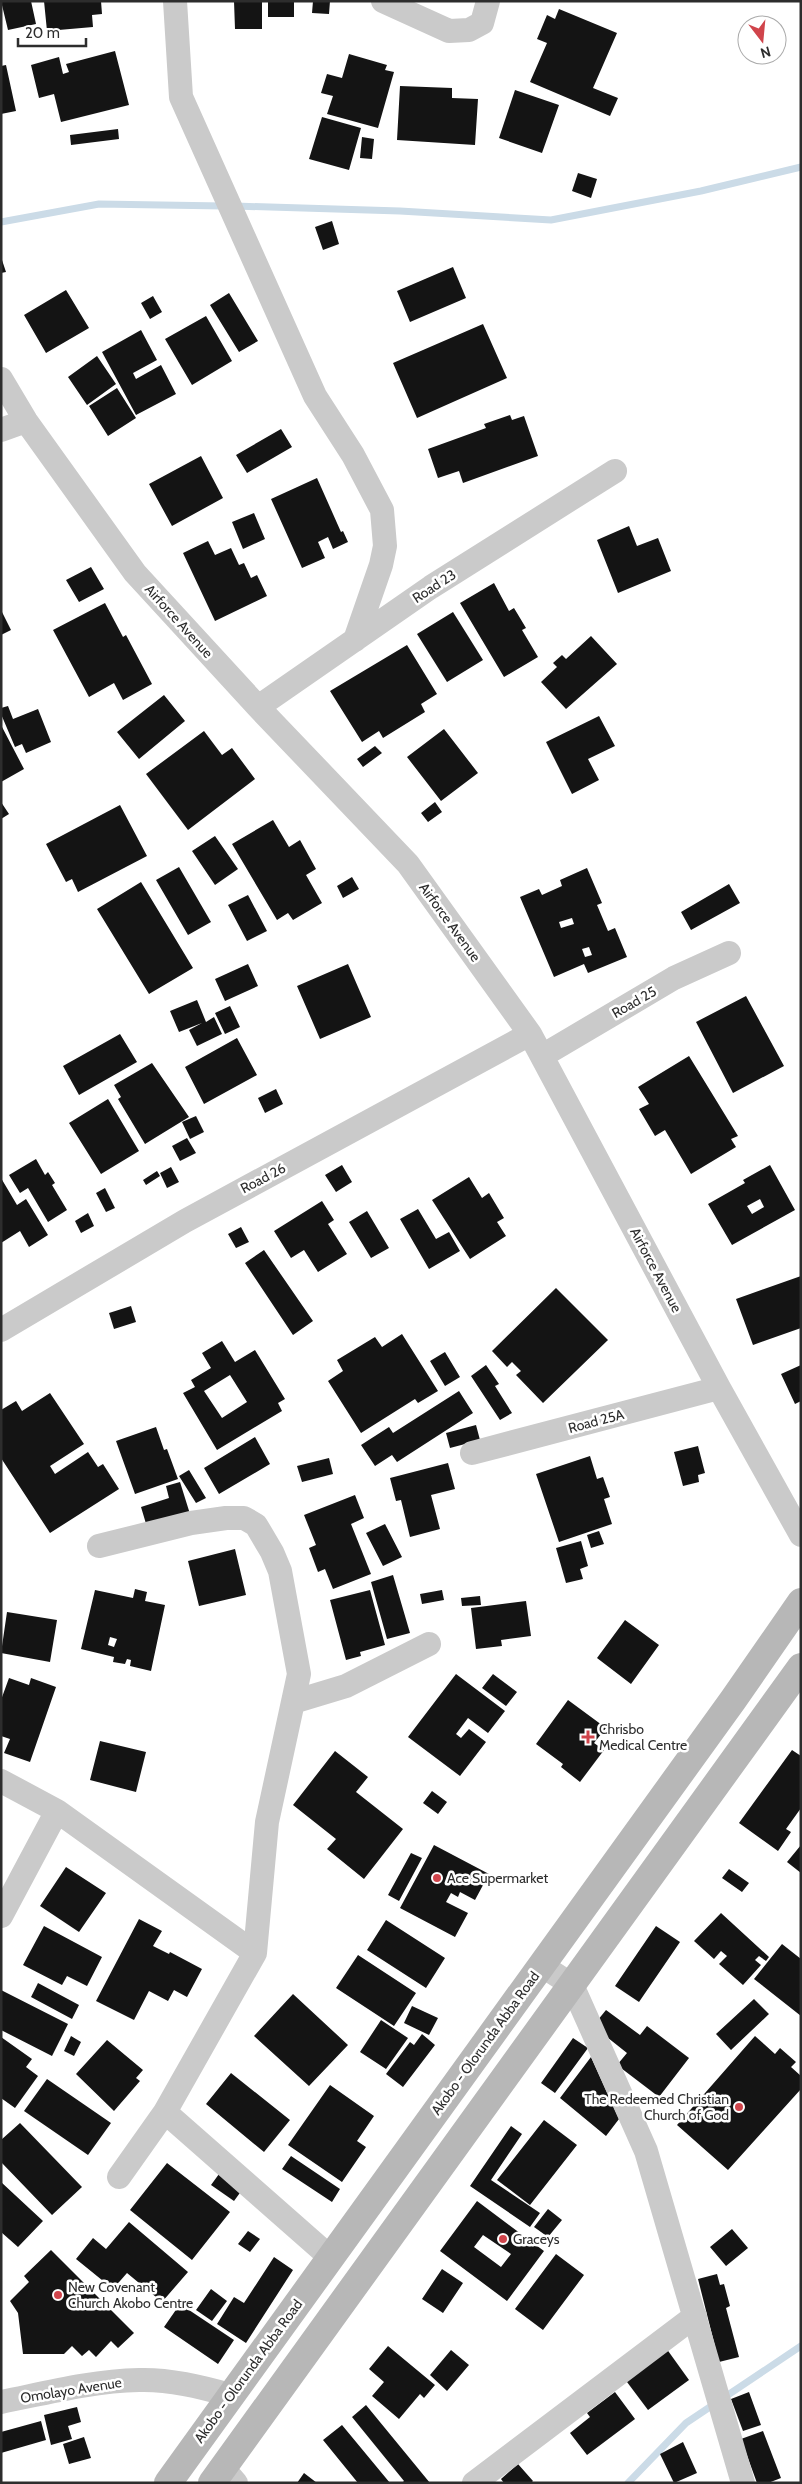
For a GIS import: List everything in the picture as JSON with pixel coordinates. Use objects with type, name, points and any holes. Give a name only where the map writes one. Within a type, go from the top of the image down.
[{"type":"main road","name":"Akobo - Olorunda Abba Road","points":[[168,2483],[733,1700],[801,1602]]},
{"type":"main road","points":[[224,2478],[572,1985],[801,1667]]},
{"type":"street","points":[[175,1],[181,97],[315,396],[354,455],[382,510],[385,546],[381,565],[356,640]]},
{"type":"street","points":[[384,1],[449,30],[469,30],[482,23],[488,1]]},
{"type":"street","name":"Airforce Avenue","points":[[1,379],[26,421],[136,573],[258,707],[408,864],[530,1034],[719,1388],[801,1535]]},
{"type":"street","points":[[1,430],[26,421]]},
{"type":"street","name":"Road 23","points":[[258,707],[431,587],[615,471]]},
{"type":"street","name":"Road 25","points":[[542,1056],[674,978],[729,953]]},
{"type":"street","name":"Road 26","points":[[1,1330],[185,1221],[530,1034]]},
{"type":"street","name":"Road 25A","points":[[472,1453],[719,1388]]},
{"type":"street","points":[[99,1546],[191,1523],[226,1518],[244,1518],[256,1525],[280,1570],[299,1674],[267,1822],[255,1953],[165,2112],[119,2176]]},
{"type":"street","points":[[293,1702],[346,1686],[429,1644]]},
{"type":"street","points":[[1,1781],[58,1810],[255,1953]]},
{"type":"street","points":[[1,1916],[58,1810]]},
{"type":"street","points":[[541,1965],[572,1985],[646,2151],[744,2483]]},
{"type":"street","points":[[165,2112],[331,2258]]},
{"type":"street","points":[[474,2483],[695,2316]]},
{"type":"street","name":"Omolayo Avenue","points":[[1,2402],[75,2387],[140,2380],[199,2386],[230,2395]]},
{"type":"building","points":[[1,1],[31,1],[36,24],[8,30]]},
{"type":"building","points":[[44,1],[101,1],[102,14],[92,15],[93,27],[47,31]]},
{"type":"building","points":[[234,1],[262,1],[262,29],[235,29]]},
{"type":"building","points":[[268,1],[294,1],[294,17],[268,17]]},
{"type":"building","points":[[313,1],[330,1],[329,14],[312,13]]},
{"type":"building","points":[[559,9],[617,33],[593,88],[618,98],[610,116],[530,82],[547,43],[537,39],[547,15],[555,19]]},
{"type":"building","points":[[115,51],[129,105],[61,122],[54,94],[39,98],[31,65],[59,57],[63,74],[69,72],[66,64]]},
{"type":"building","points":[[349,54],[387,65],[385,70],[394,72],[378,128],[327,114],[333,96],[321,93],[327,74],[342,78]]},
{"type":"building","points":[[6,65],[16,111],[1,114],[1,66]]},
{"type":"building","points":[[400,86],[452,88],[452,98],[478,99],[475,145],[397,140]]},
{"type":"building","points":[[515,90],[559,105],[542,153],[499,138]]},
{"type":"building","points":[[322,117],[361,128],[349,170],[309,159]]},
{"type":"building","points":[[118,129],[119,139],[71,145],[70,135]]},
{"type":"building","points":[[362,137],[374,139],[372,159],[360,158]]},
{"type":"building","points":[[578,173],[597,179],[591,198],[572,191]]},
{"type":"building","points":[[332,221],[339,244],[323,250],[315,227]]},
{"type":"building","points":[[1,257],[6,272],[1,273]]},
{"type":"building","points":[[453,267],[466,298],[410,322],[397,291]]},
{"type":"building","points":[[66,290],[89,328],[46,353],[24,315]]},
{"type":"building","points":[[229,293],[258,341],[239,352],[210,305]]},
{"type":"building","points":[[153,296],[162,312],[150,319],[141,303]]},
{"type":"building","points":[[206,316],[232,361],[192,385],[165,339]]},
{"type":"building","points":[[483,324],[507,378],[417,418],[393,363]]},
{"type":"building","points":[[141,330],[157,360],[133,373],[136,379],[161,365],[176,394],[136,415],[102,352]]},
{"type":"building","points":[[97,356],[116,384],[87,405],[68,377]]},
{"type":"building","points":[[117,388],[136,418],[108,436],[89,406]]},
{"type":"building","points":[[510,415],[512,420],[524,416],[538,456],[463,483],[459,471],[438,478],[428,449],[486,428],[484,424]]},
{"type":"building","points":[[281,429],[292,447],[247,473],[236,455]]},
{"type":"building","points":[[201,456],[223,498],[172,526],[149,484]]},
{"type":"building","points":[[317,478],[341,532],[343,531],[348,542],[333,549],[328,537],[318,542],[325,558],[302,568],[271,499]]},
{"type":"building","points":[[254,513],[265,539],[243,549],[232,522]]},
{"type":"building","points":[[629,526],[637,546],[658,538],[671,571],[618,593],[597,540]]},
{"type":"building","points":[[208,541],[215,555],[231,548],[239,565],[244,563],[251,578],[257,575],[267,596],[215,621],[183,553]]},
{"type":"building","points":[[91,567],[104,589],[79,602],[66,580]]},
{"type":"building","points":[[494,583],[509,611],[514,608],[526,628],[522,630],[538,657],[504,677],[460,603]]},
{"type":"building","points":[[105,603],[123,637],[126,635],[152,684],[123,700],[114,683],[89,697],[53,630]]},
{"type":"building","points":[[1,610],[11,630],[1,635]]},
{"type":"building","points":[[453,612],[483,660],[447,682],[417,634]]},
{"type":"building","points":[[591,636],[617,664],[566,709],[541,682],[557,667],[553,663],[562,655],[566,659]]},
{"type":"building","points":[[407,645],[437,694],[421,704],[425,712],[383,738],[379,731],[362,742],[330,691]]},
{"type":"building","points":[[164,695],[185,721],[139,759],[117,732]]},
{"type":"building","points":[[8,706],[13,719],[38,709],[51,742],[26,753],[22,744],[15,747],[1,714],[1,708]]},
{"type":"building","points":[[599,716],[615,746],[588,759],[599,780],[572,794],[546,742]]},
{"type":"building","points":[[1,725],[24,769],[1,782]]},
{"type":"building","points":[[444,729],[478,773],[441,801],[407,757]]},
{"type":"building","points":[[204,731],[222,755],[232,748],[255,779],[188,830],[146,774]]},
{"type":"building","points":[[375,746],[382,753],[363,767],[357,759]]},
{"type":"building","points":[[1,802],[9,814],[1,819]]},
{"type":"building","points":[[435,802],[442,812],[428,822],[421,813]]},
{"type":"building","points":[[120,805],[147,856],[78,892],[72,879],[66,882],[46,844]]},
{"type":"building","points":[[273,820],[289,847],[300,840],[316,869],[306,875],[322,903],[293,920],[288,913],[277,920],[232,844]]},
{"type":"building","points":[[215,836],[238,869],[215,885],[192,851]]},
{"type":"building","points":[[179,867],[211,922],[188,935],[156,880]]},
{"type":"building","points":[[587,868],[602,903],[597,905],[608,931],[615,928],[627,957],[588,973],[584,964],[554,977],[520,897],[539,889],[542,895],[562,886],[560,880]],"holes":[[[572,918],[574,924],[561,928],[559,922]],[[589,947],[592,955],[585,957],[582,949]]]},
{"type":"building","points":[[352,877],[359,889],[343,898],[337,886]]},
{"type":"building","points":[[141,882],[193,968],[149,994],[97,909]]},
{"type":"building","points":[[729,884],[740,903],[691,930],[681,912]]},
{"type":"building","points":[[248,895],[267,931],[247,941],[228,905]]},
{"type":"building","points":[[248,964],[258,986],[225,1001],[215,979]]},
{"type":"building","points":[[348,964],[371,1017],[320,1039],[297,986]]},
{"type":"building","points":[[746,996],[784,1066],[733,1093],[696,1022]]},
{"type":"building","points":[[197,1000],[206,1022],[214,1017],[222,1034],[197,1046],[189,1030],[202,1023],[179,1032],[170,1011]]},
{"type":"building","points":[[230,1006],[240,1027],[225,1034],[215,1013]]},
{"type":"building","points":[[120,1034],[137,1062],[79,1095],[63,1066]]},
{"type":"building","points":[[237,1038],[257,1075],[204,1104],[185,1067]]},
{"type":"building","points":[[689,1056],[738,1136],[731,1139],[736,1147],[691,1174],[665,1130],[655,1136],[639,1109],[649,1104],[638,1087]]},
{"type":"building","points":[[152,1063],[189,1117],[145,1144],[118,1099],[121,1097],[114,1085]]},
{"type":"building","points":[[276,1089],[283,1104],[265,1113],[258,1098]]},
{"type":"building","points":[[108,1099],[139,1151],[101,1174],[69,1123]]},
{"type":"building","points":[[196,1116],[204,1132],[190,1139],[182,1122]]},
{"type":"building","points":[[187,1138],[196,1153],[180,1161],[172,1146]]},
{"type":"building","points":[[36,1159],[45,1175],[48,1172],[55,1183],[52,1185],[67,1210],[48,1222],[28,1188],[20,1193],[9,1175]]},
{"type":"building","points":[[342,1165],[352,1182],[336,1192],[325,1175]]},
{"type":"building","points":[[770,1165],[795,1210],[732,1245],[708,1204],[745,1183],[743,1180]],"holes":[[[760,1199],[764,1207],[752,1214],[747,1206]]]},
{"type":"building","points":[[171,1167],[179,1182],[167,1188],[160,1173]]},
{"type":"building","points":[[157,1171],[160,1176],[146,1185],[143,1180]]},
{"type":"building","points":[[469,1177],[482,1198],[489,1193],[504,1218],[497,1222],[506,1236],[470,1259],[432,1200]]},
{"type":"building","points":[[1,1178],[17,1205],[26,1199],[48,1235],[29,1247],[20,1231],[1,1243]]},
{"type":"building","points":[[105,1188],[115,1208],[106,1212],[96,1193]]},
{"type":"building","points":[[322,1201],[334,1220],[328,1224],[347,1254],[318,1272],[304,1250],[291,1258],[274,1231]]},
{"type":"building","points":[[418,1209],[436,1239],[449,1232],[460,1251],[429,1269],[400,1219]]},
{"type":"building","points":[[367,1211],[389,1248],[371,1258],[349,1222]]},
{"type":"building","points":[[88,1213],[94,1226],[81,1233],[75,1221]]},
{"type":"building","points":[[241,1227],[249,1242],[236,1248],[228,1234]]},
{"type":"building","points":[[264,1250],[313,1321],[293,1335],[245,1263]]},
{"type":"building","points":[[801,1276],[801,1328],[753,1345],[736,1299]]},
{"type":"building","points":[[556,1288],[608,1340],[543,1403],[516,1375],[521,1371],[512,1362],[507,1367],[492,1351]]},
{"type":"building","points":[[131,1306],[136,1322],[114,1329],[109,1313]]},
{"type":"building","points":[[402,1334],[438,1391],[418,1403],[415,1399],[361,1433],[328,1381],[343,1371],[337,1360],[375,1337],[382,1347]]},
{"type":"building","points":[[222,1341],[235,1362],[255,1350],[285,1399],[278,1403],[282,1411],[217,1450],[183,1393],[195,1387],[191,1380],[211,1368],[202,1353]],"holes":[[[230,1375],[247,1402],[222,1418],[204,1391]]]},
{"type":"building","points":[[445,1352],[460,1377],[445,1386],[430,1361]]},
{"type":"building","points":[[486,1365],[499,1384],[495,1386],[512,1413],[500,1420],[471,1376]]},
{"type":"building","points":[[801,1365],[801,1401],[795,1404],[781,1374]]},
{"type":"building","points":[[459,1391],[473,1413],[397,1462],[392,1455],[375,1466],[361,1445],[389,1427],[393,1433]]},
{"type":"building","points":[[50,1393],[84,1444],[50,1466],[55,1474],[88,1452],[98,1467],[103,1464],[119,1489],[50,1533],[1,1458],[1,1410],[16,1401],[22,1411]]},
{"type":"building","points":[[476,1425],[480,1440],[450,1448],[446,1433]]},
{"type":"building","points":[[156,1427],[164,1450],[167,1449],[178,1479],[135,1494],[116,1441]]},
{"type":"building","points":[[255,1437],[270,1464],[219,1494],[204,1468]]},
{"type":"building","points":[[698,1446],[705,1473],[698,1475],[699,1482],[683,1486],[674,1452]]},
{"type":"building","points":[[590,1456],[597,1479],[603,1477],[610,1497],[604,1499],[612,1524],[559,1542],[536,1474]]},
{"type":"building","points":[[329,1458],[333,1474],[302,1482],[297,1466]]},
{"type":"building","points":[[448,1463],[455,1489],[431,1495],[440,1529],[410,1537],[401,1500],[396,1501],[390,1478]]},
{"type":"building","points":[[189,1470],[206,1498],[196,1503],[179,1476]]},
{"type":"building","points":[[180,1482],[190,1514],[147,1527],[141,1507],[169,1498],[166,1486]]},
{"type":"building","points":[[355,1495],[364,1518],[351,1524],[371,1574],[333,1589],[325,1569],[318,1572],[309,1548],[316,1545],[304,1515]]},
{"type":"building","points":[[385,1524],[402,1557],[383,1566],[366,1533]]},
{"type":"building","points":[[599,1531],[604,1544],[591,1548],[587,1535]]},
{"type":"building","points":[[581,1541],[588,1566],[580,1569],[583,1579],[566,1583],[556,1548]]},
{"type":"building","points":[[235,1549],[246,1595],[199,1606],[188,1561]]},
{"type":"building","points":[[393,1575],[410,1633],[387,1639],[371,1582]]},
{"type":"building","points":[[135,1589],[147,1592],[145,1601],[165,1605],[151,1671],[130,1666],[131,1660],[127,1659],[125,1664],[113,1662],[114,1657],[81,1649],[95,1590],[133,1598]],"holes":[[[110,1637],[117,1639],[114,1647],[108,1645]]]},
{"type":"building","points":[[370,1590],[385,1645],[360,1652],[361,1656],[346,1660],[330,1600]]},
{"type":"building","points":[[442,1590],[444,1600],[422,1604],[420,1594]]},
{"type":"building","points":[[480,1596],[481,1605],[462,1606],[461,1598]]},
{"type":"building","points":[[526,1601],[531,1636],[501,1640],[502,1646],[476,1649],[471,1608]]},
{"type":"building","points":[[7,1612],[57,1620],[50,1662],[1,1653]]},
{"type":"building","points":[[625,1620],[659,1645],[631,1684],[597,1658]]},
{"type":"building","points":[[456,1674],[505,1711],[488,1733],[468,1718],[456,1734],[461,1738],[469,1729],[486,1742],[460,1776],[408,1737]]},
{"type":"building","points":[[493,1674],[517,1692],[506,1706],[482,1688]]},
{"type":"building","points":[[9,1678],[29,1685],[31,1678],[56,1687],[30,1762],[4,1753],[10,1739],[1,1736],[1,1700]]},
{"type":"building","points":[[568,1700],[606,1728],[594,1743],[604,1750],[580,1782],[561,1767],[563,1764],[536,1744]]},
{"type":"building","points":[[100,1741],[146,1752],[136,1792],[90,1780]]},
{"type":"building","points":[[792,1750],[801,1756],[801,1808],[786,1829],[791,1832],[778,1851],[739,1823]]},
{"type":"building","points":[[335,1751],[368,1777],[356,1792],[403,1829],[364,1879],[327,1849],[336,1839],[293,1805]]},
{"type":"building","points":[[432,1791],[447,1802],[438,1814],[423,1803]]},
{"type":"building","points":[[434,1845],[489,1874],[475,1900],[460,1892],[458,1897],[451,1893],[446,1902],[468,1913],[455,1937],[400,1908]]},
{"type":"building","points":[[801,1845],[801,1873],[787,1862]]},
{"type":"building","points":[[411,1853],[422,1858],[399,1901],[388,1895]]},
{"type":"building","points":[[66,1867],[106,1893],[79,1932],[40,1906]]},
{"type":"building","points":[[729,1869],[749,1883],[742,1892],[722,1878]]},
{"type":"building","points":[[721,1913],[769,1957],[766,1961],[759,1956],[755,1960],[761,1965],[743,1985],[719,1964],[727,1956],[721,1951],[714,1959],[694,1941]]},
{"type":"building","points":[[139,1919],[162,1931],[153,1946],[169,1954],[170,1952],[202,1969],[187,1997],[174,1990],[168,2001],[149,1991],[134,2020],[96,2001]]},
{"type":"building","points":[[386,1920],[445,1958],[426,1988],[367,1950]]},
{"type":"building","points":[[44,1926],[102,1957],[87,1986],[67,1976],[62,1985],[23,1965]]},
{"type":"building","points":[[656,1926],[680,1942],[639,2002],[615,1986]]},
{"type":"building","points":[[782,1944],[801,1959],[801,2016],[754,1979]]},
{"type":"building","points":[[358,1955],[416,1993],[394,2026],[336,1988]]},
{"type":"building","points":[[38,1983],[79,2005],[72,2019],[31,1997]]},
{"type":"building","points":[[1,1990],[68,2024],[52,2056],[1,2030]]},
{"type":"building","points":[[293,1994],[348,2045],[309,2086],[254,2036]]},
{"type":"building","points":[[754,1999],[769,2014],[731,2050],[716,2034]]},
{"type":"building","points":[[412,2006],[438,2018],[429,2035],[404,2023]]},
{"type":"building","points":[[606,2010],[640,2035],[647,2026],[689,2058],[659,2097],[617,2065],[627,2053],[593,2026]]},
{"type":"building","points":[[381,2020],[408,2038],[386,2069],[360,2052]]},
{"type":"building","points":[[422,2034],[435,2045],[403,2087],[386,2074],[410,2042],[414,2045]]},
{"type":"building","points":[[71,2036],[81,2042],[74,2056],[64,2051]]},
{"type":"building","name":"The Redeemed Christian Church of God","points":[[755,2036],[775,2054],[780,2048],[796,2062],[791,2067],[801,2076],[801,2089],[728,2170],[677,2125]]},
{"type":"building","points":[[1,2037],[32,2059],[26,2067],[38,2076],[15,2108],[1,2098]]},
{"type":"building","points":[[573,2038],[588,2048],[555,2093],[541,2083]]},
{"type":"building","points":[[107,2040],[143,2070],[136,2078],[140,2081],[114,2111],[76,2074]]},
{"type":"building","points":[[591,2057],[619,2119],[606,2136],[560,2098]]},
{"type":"building","points":[[231,2073],[290,2120],[264,2152],[206,2104]]},
{"type":"building","points":[[47,2079],[111,2123],[88,2155],[24,2111]]},
{"type":"building","points":[[330,2085],[374,2116],[357,2141],[366,2147],[342,2182],[288,2145]]},
{"type":"building","points":[[544,2120],[577,2145],[530,2205],[497,2180]]},
{"type":"building","points":[[20,2123],[82,2187],[52,2215],[1,2162],[1,2140]]},
{"type":"building","points":[[511,2126],[522,2134],[491,2180],[540,2213],[530,2227],[470,2186]]},
{"type":"building","points":[[291,2156],[340,2189],[332,2202],[282,2169]]},
{"type":"building","points":[[167,2163],[230,2212],[192,2260],[130,2210]]},
{"type":"building","points":[[219,2174],[242,2190],[234,2201],[211,2185]]},
{"type":"building","points":[[1,2182],[43,2221],[18,2247],[1,2232]]},
{"type":"building","points":[[477,2201],[544,2251],[507,2301],[440,2251]],"holes":[[[483,2235],[511,2254],[501,2267],[474,2247]]]},
{"type":"building","points":[[548,2209],[562,2220],[548,2237],[534,2227]]},
{"type":"building","points":[[129,2222],[188,2272],[162,2302],[127,2273],[113,2289],[76,2259],[93,2238],[106,2249]]},
{"type":"building","points":[[732,2229],[748,2248],[726,2266],[710,2247]]},
{"type":"building","points":[[248,2231],[260,2239],[250,2252],[238,2244]]},
{"type":"building","points":[[51,2250],[134,2333],[118,2348],[111,2341],[96,2357],[89,2350],[82,2356],[72,2346],[64,2354],[23,2354],[18,2313],[10,2301],[29,2282],[24,2276]]},
{"type":"building","points":[[556,2254],[584,2275],[543,2330],[515,2309]]},
{"type":"building","points":[[274,2257],[293,2270],[246,2343],[217,2324],[234,2297],[244,2303]]},
{"type":"building","points":[[442,2269],[463,2283],[443,2313],[422,2299]]},
{"type":"building","points":[[717,2274],[720,2285],[724,2284],[730,2306],[726,2308],[739,2357],[719,2362],[698,2279]]},
{"type":"building","points":[[211,2289],[227,2301],[212,2321],[196,2310]]},
{"type":"building","points":[[180,2304],[234,2340],[218,2364],[164,2327]]},
{"type":"building","points":[[388,2346],[435,2385],[424,2398],[420,2394],[399,2419],[372,2396],[384,2382],[369,2369]]},
{"type":"building","points":[[666,2348],[689,2380],[648,2410],[624,2378]]},
{"type":"building","points":[[451,2350],[469,2365],[447,2391],[430,2375]]},
{"type":"building","points":[[615,2392],[635,2419],[587,2455],[570,2433],[590,2417],[587,2413]]},
{"type":"building","points":[[749,2392],[761,2425],[743,2431],[731,2399]]},
{"type":"building","points":[[366,2405],[430,2483],[402,2483],[404,2481],[352,2417]]},
{"type":"building","points":[[77,2407],[81,2422],[68,2426],[72,2439],[51,2445],[44,2415]]},
{"type":"building","points":[[41,2421],[46,2440],[1,2453],[1,2432]]},
{"type":"building","points":[[342,2425],[390,2483],[358,2483],[323,2440]]},
{"type":"building","points":[[763,2431],[781,2478],[768,2483],[757,2483],[741,2439]]},
{"type":"building","points":[[84,2437],[91,2458],[69,2464],[63,2444]]},
{"type":"building","points":[[683,2442],[697,2473],[674,2483],[660,2454]]},
{"type":"building","points":[[518,2464],[533,2481],[531,2483],[504,2483],[501,2479]]},
{"type":"building","points":[[304,2473],[317,2483],[297,2483]]},
{"type":"waterway","points":[[235,206],[400,211],[551,220],[701,191],[801,167]]},
{"type":"waterway","points":[[1,222],[99,204],[224,206]]},
{"type":"waterway","points":[[628,2483],[686,2423],[801,2346]]},
{"type":"place","name":"Chrisbo Medical Centre","points":[[588,1737]]},
{"type":"place","name":"Ace Supermarket","points":[[437,1878]]},
{"type":"place","name":"The Redeemed Christian Church of God","points":[[739,2107]]},
{"type":"place","name":"Graceys","points":[[503,2239]]},
{"type":"place","name":"New Covenant Church Akobo Centre","points":[[58,2295]]}]
